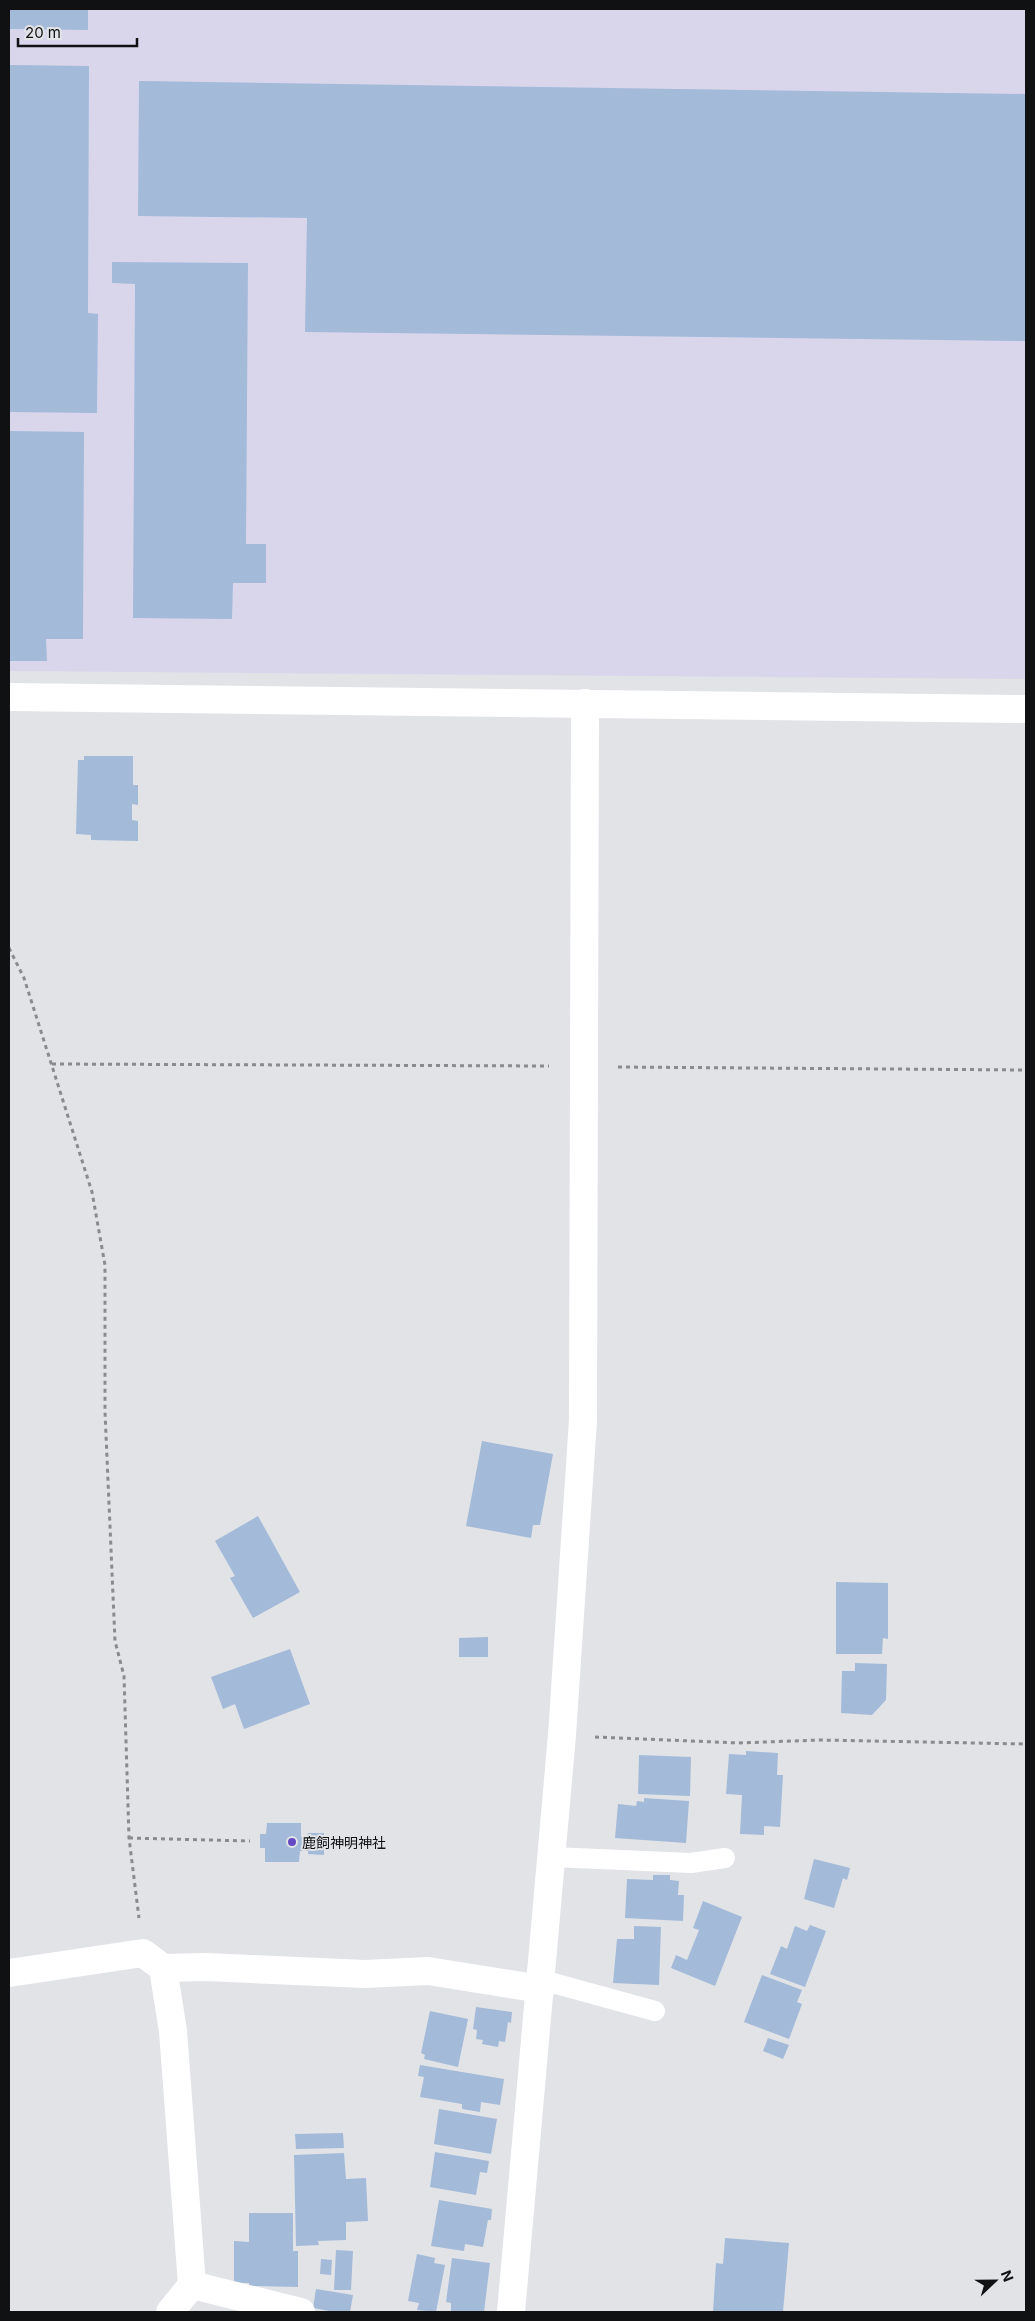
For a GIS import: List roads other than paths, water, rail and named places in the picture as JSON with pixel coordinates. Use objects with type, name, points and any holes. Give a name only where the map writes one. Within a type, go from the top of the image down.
[{"type":"street","points":[[9,697],[1026,709]]},
{"type":"street","points":[[511,2312],[542,1984],[562,1735],[583,1420],[585,703]]},
{"type":"street","points":[[9,1973],[153,1960],[206,1967],[365,1974],[428,1971],[542,1984]]},
{"type":"street","points":[[153,1960],[173,2031],[192,2285],[170,2312]]},
{"type":"street","points":[[192,2285],[302,2312]]},
{"type":"lane","points":[[552,1857],[691,1862],[725,1858]]},
{"type":"lane","points":[[542,1984],[655,2011]]},
{"type":"place","name":"鹿飼神明神社","points":[[292,1842]]}]
